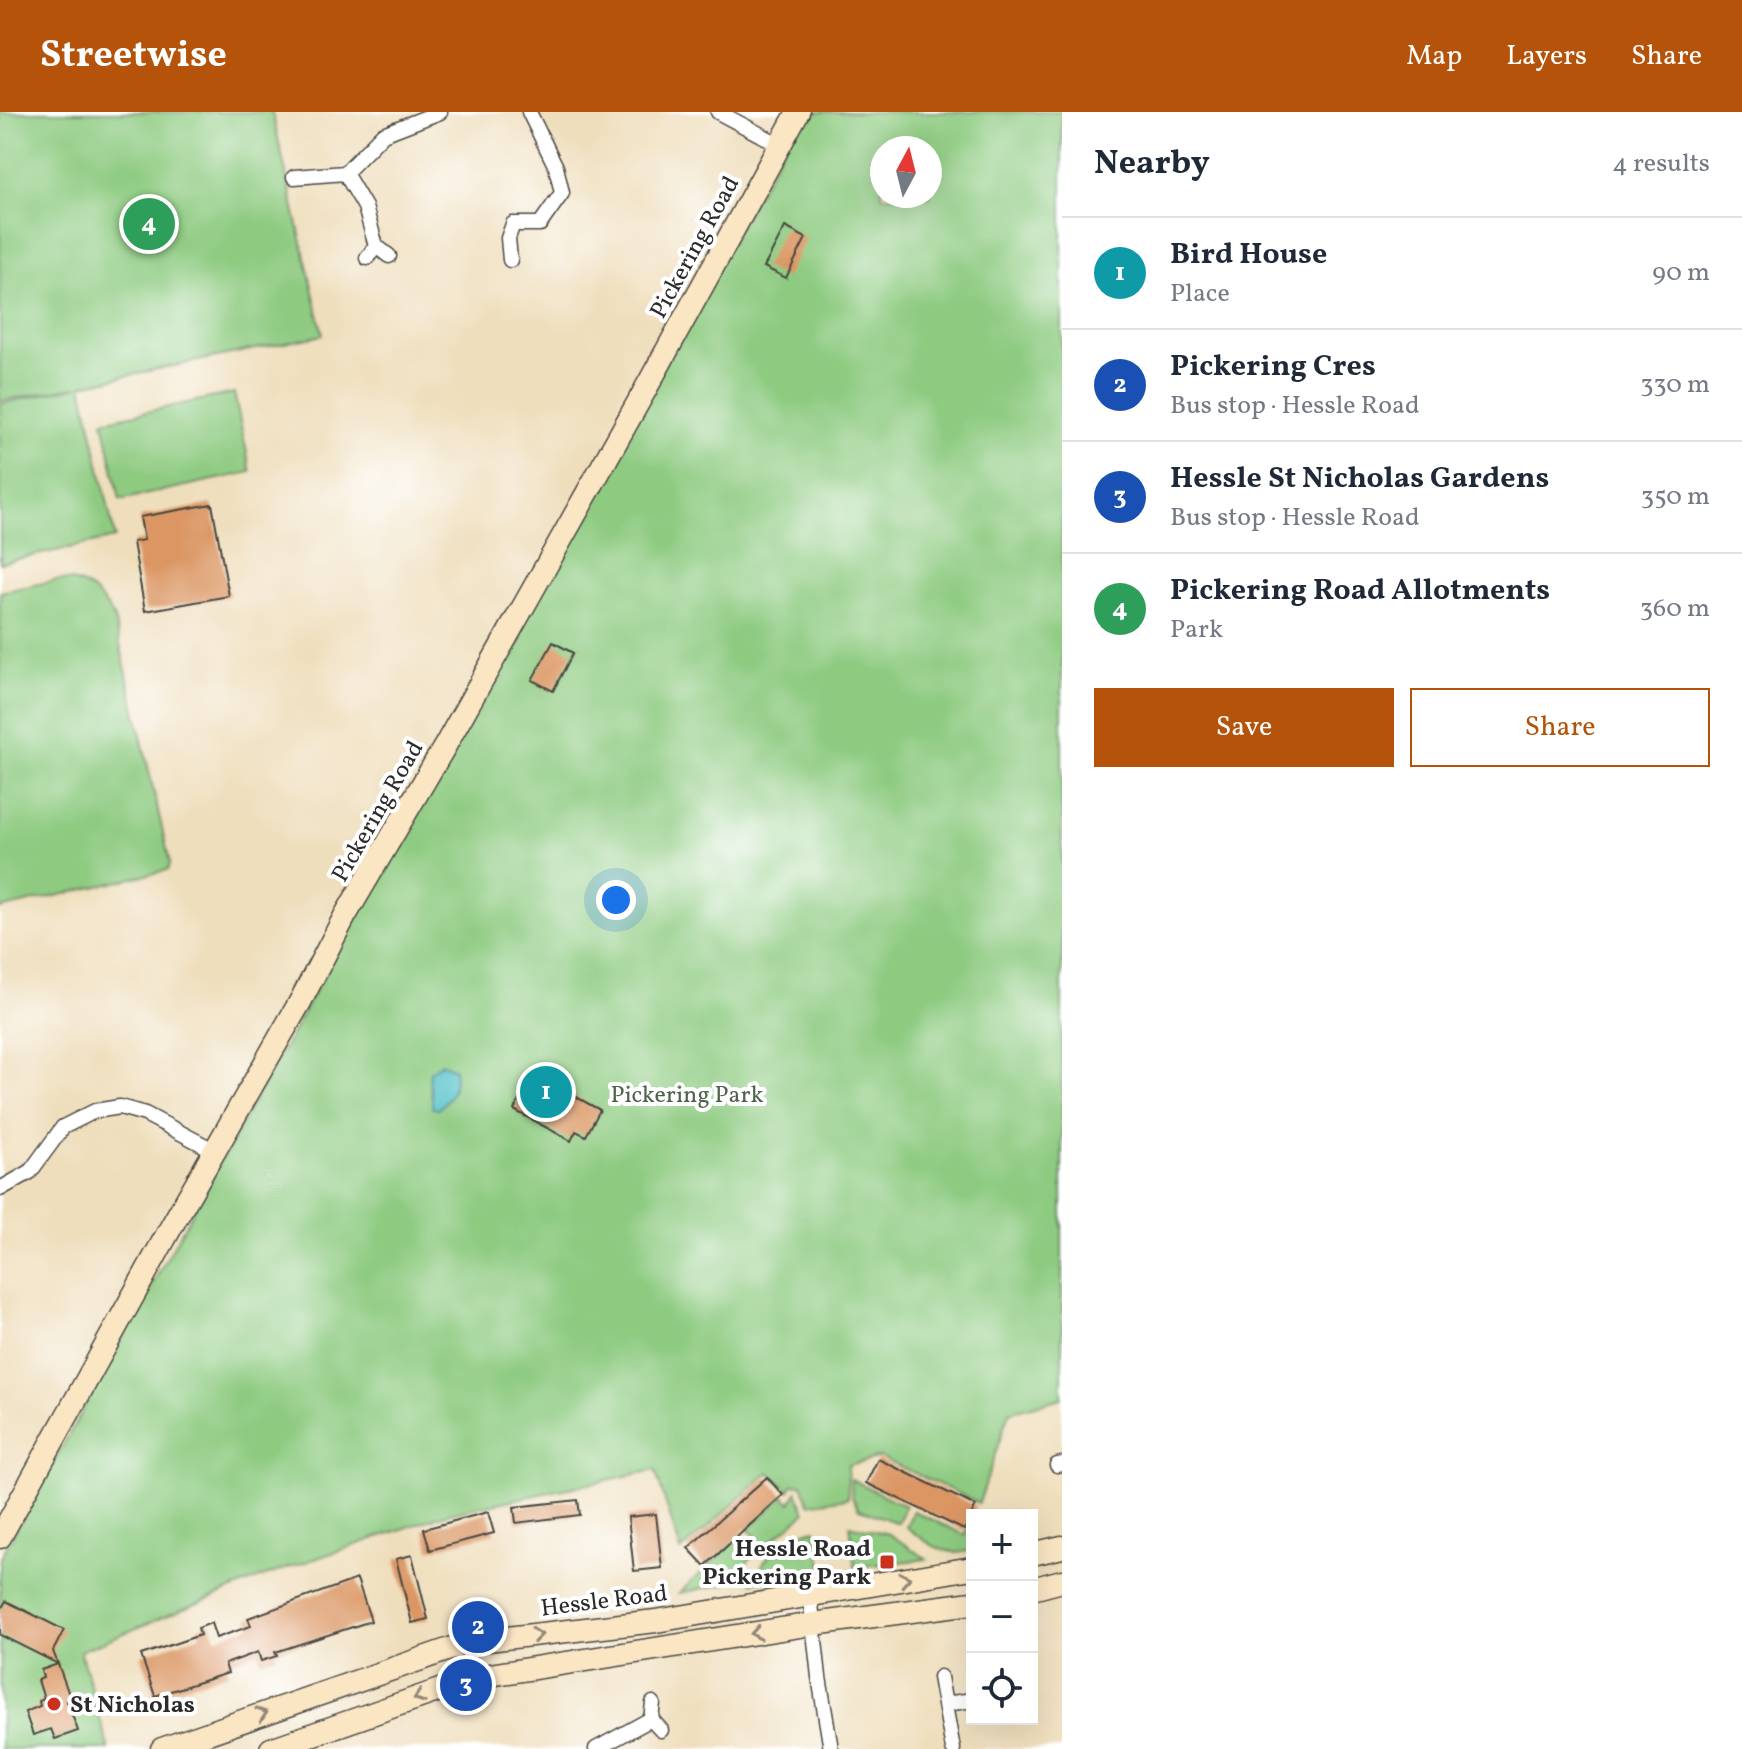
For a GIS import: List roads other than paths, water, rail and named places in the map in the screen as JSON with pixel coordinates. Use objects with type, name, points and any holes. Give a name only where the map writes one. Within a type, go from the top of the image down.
[{"type":"street","points":[[294,177],[345,173],[383,134],[440,112]]},
{"type":"street","points":[[510,260],[508,238],[513,224],[540,224],[562,193],[556,167],[529,112]]},
{"type":"street","points":[[718,112],[780,145]]},
{"type":"street","name":"Pickering Road","points":[[0,1537],[345,916],[445,746],[644,392],[798,112]]},
{"type":"street","points":[[345,173],[365,207],[372,252],[389,256]]},
{"type":"street","points":[[0,1189],[30,1172],[63,1127],[95,1111],[120,1107],[145,1114],[215,1151]]},
{"type":"street","points":[[1038,1553],[1062,1547]]},
{"type":"street","name":"Hessle Road","points":[[162,1749],[470,1642],[656,1621],[966,1569]]},
{"type":"street","points":[[1038,1587],[1062,1581]]},
{"type":"street","points":[[810,1595],[831,1749]]},
{"type":"street","points":[[271,1749],[477,1677],[813,1624],[966,1604]]},
{"type":"street","points":[[656,1621],[660,1648]]},
{"type":"street","points":[[940,1677],[953,1749]]},
{"type":"street","points":[[946,1704],[966,1701]]},
{"type":"street","points":[[596,1749],[656,1725],[653,1703]]},
{"type":"water","points":[[442,1063],[454,1069],[455,1082],[450,1096],[438,1109],[432,1108],[429,1076],[430,1071]]},
{"type":"place","name":"Pickering Road Allotments","points":[[149,224]]},
{"type":"place","name":"Bird House","points":[[546,1092]]},
{"type":"place","name":"Hessle Road Pickering Park","points":[[887,1562]]},
{"type":"place","name":"Pickering Cres","points":[[478,1627]]},
{"type":"place","name":"Hessle St Nicholas Gardens","points":[[466,1685]]},
{"type":"place","name":"St Nicholas","points":[[54,1704]]},
{"type":"park label","name":"Pickering Park","points":[[687,1094]]}]
